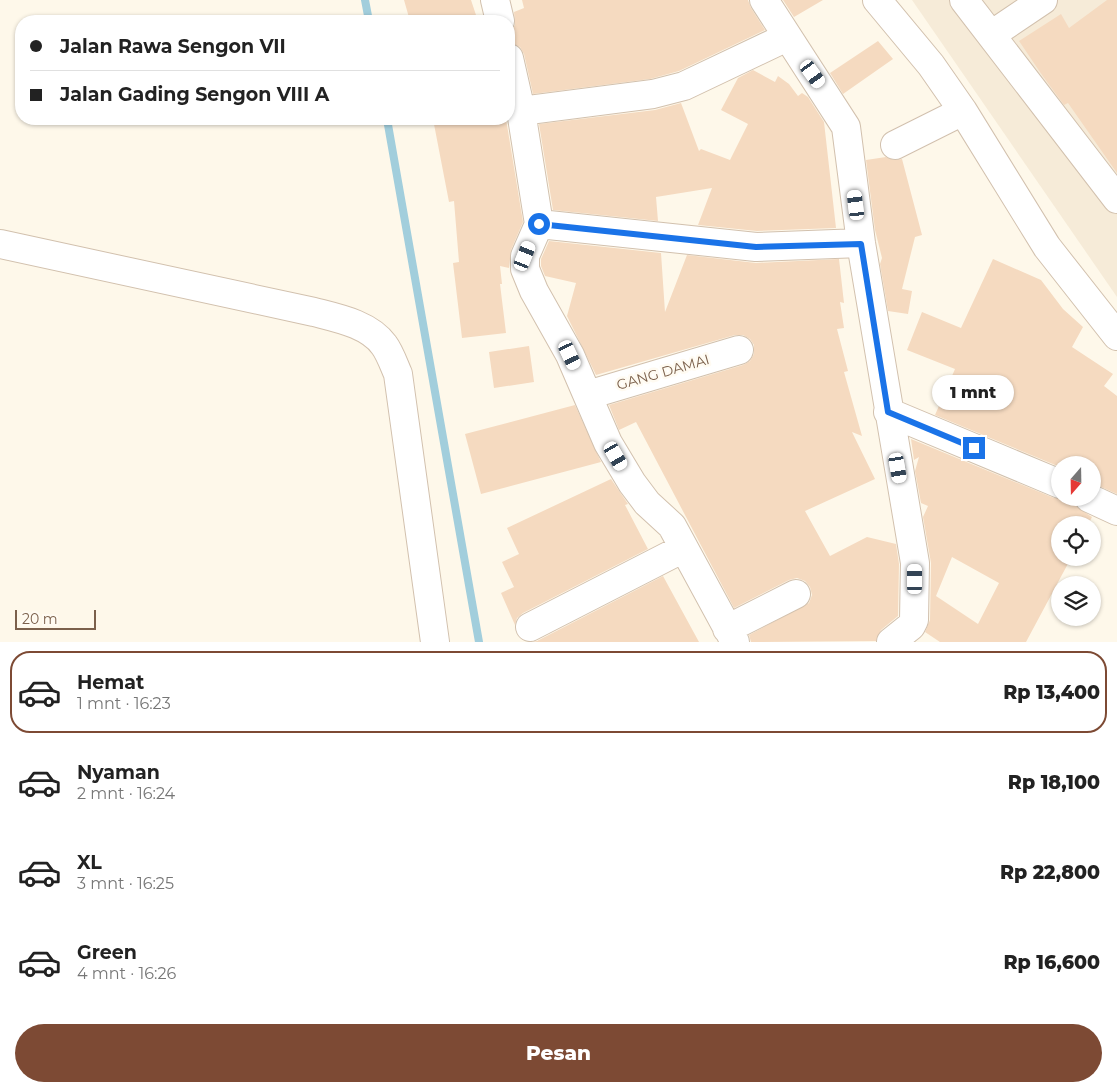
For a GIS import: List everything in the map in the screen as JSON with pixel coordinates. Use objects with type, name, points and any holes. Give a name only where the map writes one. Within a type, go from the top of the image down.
[{"type":"street","points":[[496,0],[499,15]]},
{"type":"street","points":[[764,0],[787,38],[822,87],[846,127],[861,244],[915,563],[914,620],[911,626],[891,642]]},
{"type":"street","points":[[877,0],[931,65],[963,110],[1046,246],[1117,336]]},
{"type":"street","points":[[964,0],[1117,200]]},
{"type":"street","points":[[991,35],[1043,0]]},
{"type":"street","points":[[521,111],[661,92],[684,86],[787,38]]},
{"type":"street","points":[[515,84],[539,224],[525,256],[525,269],[534,291],[570,355],[608,442],[632,483],[647,502],[672,526],[731,635],[796,594]]},
{"type":"street","points":[[895,145],[963,110]]},
{"type":"street","points":[[539,224],[756,247],[861,244]]},
{"type":"street","points":[[0,244],[314,312],[344,320],[370,332],[384,345],[398,374],[435,642]]},
{"type":"street","name":"GANG DAMAI","points":[[588,395],[739,350]]},
{"type":"street","points":[[888,412],[1051,480]]},
{"type":"street","points":[[1101,504],[1117,511]]},
{"type":"street","points":[[530,627],[684,548]]},
{"type":"shaded area","points":[[912,0],[1117,0],[1117,297]]},
{"type":"building","points":[[404,0],[471,0],[476,15],[408,15]]},
{"type":"building","points":[[522,0],[748,0],[765,30],[679,71],[650,79],[533,94],[524,54],[520,47],[515,44],[514,12],[524,8]]},
{"type":"building","points":[[783,0],[823,0],[794,17]]},
{"type":"building","points":[[1107,0],[1117,0],[1117,173],[1068,103],[1064,105],[1019,41],[1061,14],[1069,28]]},
{"type":"building","points":[[878,41],[893,59],[843,94],[830,73]]},
{"type":"building","points":[[753,70],[775,82],[778,76],[789,84],[798,96],[802,93],[808,97],[824,122],[836,228],[757,231],[698,225],[712,188],[656,197],[658,221],[553,210],[539,124],[655,110],[681,103],[699,151],[701,149],[730,160],[748,124],[721,110],[738,78]]},
{"type":"building","points":[[434,125],[507,125],[523,222],[511,250],[509,268],[500,266],[502,284],[500,284],[506,333],[462,338],[453,263],[459,262],[454,201],[449,202]]},
{"type":"building","points":[[886,157],[894,160],[902,159],[922,235],[915,237],[902,289],[912,291],[908,314],[888,311],[880,264],[882,258],[875,230],[866,160]]},
{"type":"building","points":[[549,241],[661,253],[665,312],[687,255],[756,263],[839,259],[844,303],[840,302],[844,328],[837,329],[848,371],[844,372],[862,436],[852,432],[875,479],[805,511],[830,556],[867,537],[896,544],[899,564],[898,616],[881,630],[876,641],[751,642],[749,635],[809,603],[812,595],[810,587],[805,581],[797,578],[789,580],[734,608],[636,422],[619,430],[609,405],[743,365],[750,361],[754,354],[754,345],[750,339],[743,335],[735,335],[596,375],[567,316],[576,283],[545,276],[541,266],[541,259]]},
{"type":"building","points":[[993,259],[1041,280],[1063,309],[1083,327],[1072,347],[1113,374],[1104,386],[1117,396],[1117,494],[1101,487],[1101,456],[1051,456],[1051,463],[935,415],[955,369],[907,350],[922,312],[961,328]]},
{"type":"building","points":[[529,346],[534,382],[494,388],[489,352]]},
{"type":"building","points":[[575,405],[601,462],[481,494],[465,434]]},
{"type":"building","points":[[911,439],[1051,497],[1051,506],[1077,506],[1090,516],[1051,516],[1051,566],[1067,566],[1061,576],[1051,576],[1051,595],[1026,642],[940,642],[925,632],[930,620],[931,563],[923,517],[928,506],[921,503],[915,471],[919,457],[914,460]],"holes":[[[952,557],[999,583],[978,624],[936,596]]]},
{"type":"building","points":[[611,479],[628,504],[625,505],[648,549],[523,613],[517,618],[515,625],[501,593],[514,587],[502,562],[519,554],[507,528]]},
{"type":"building","points":[[663,576],[699,642],[532,642],[537,641]]},
{"type":"waterway","points":[[365,0],[368,15]]},
{"type":"waterway","points":[[388,125],[479,642]]},
{"type":"route","points":[[539,224],[756,247],[861,244],[888,412],[974,448]]}]
